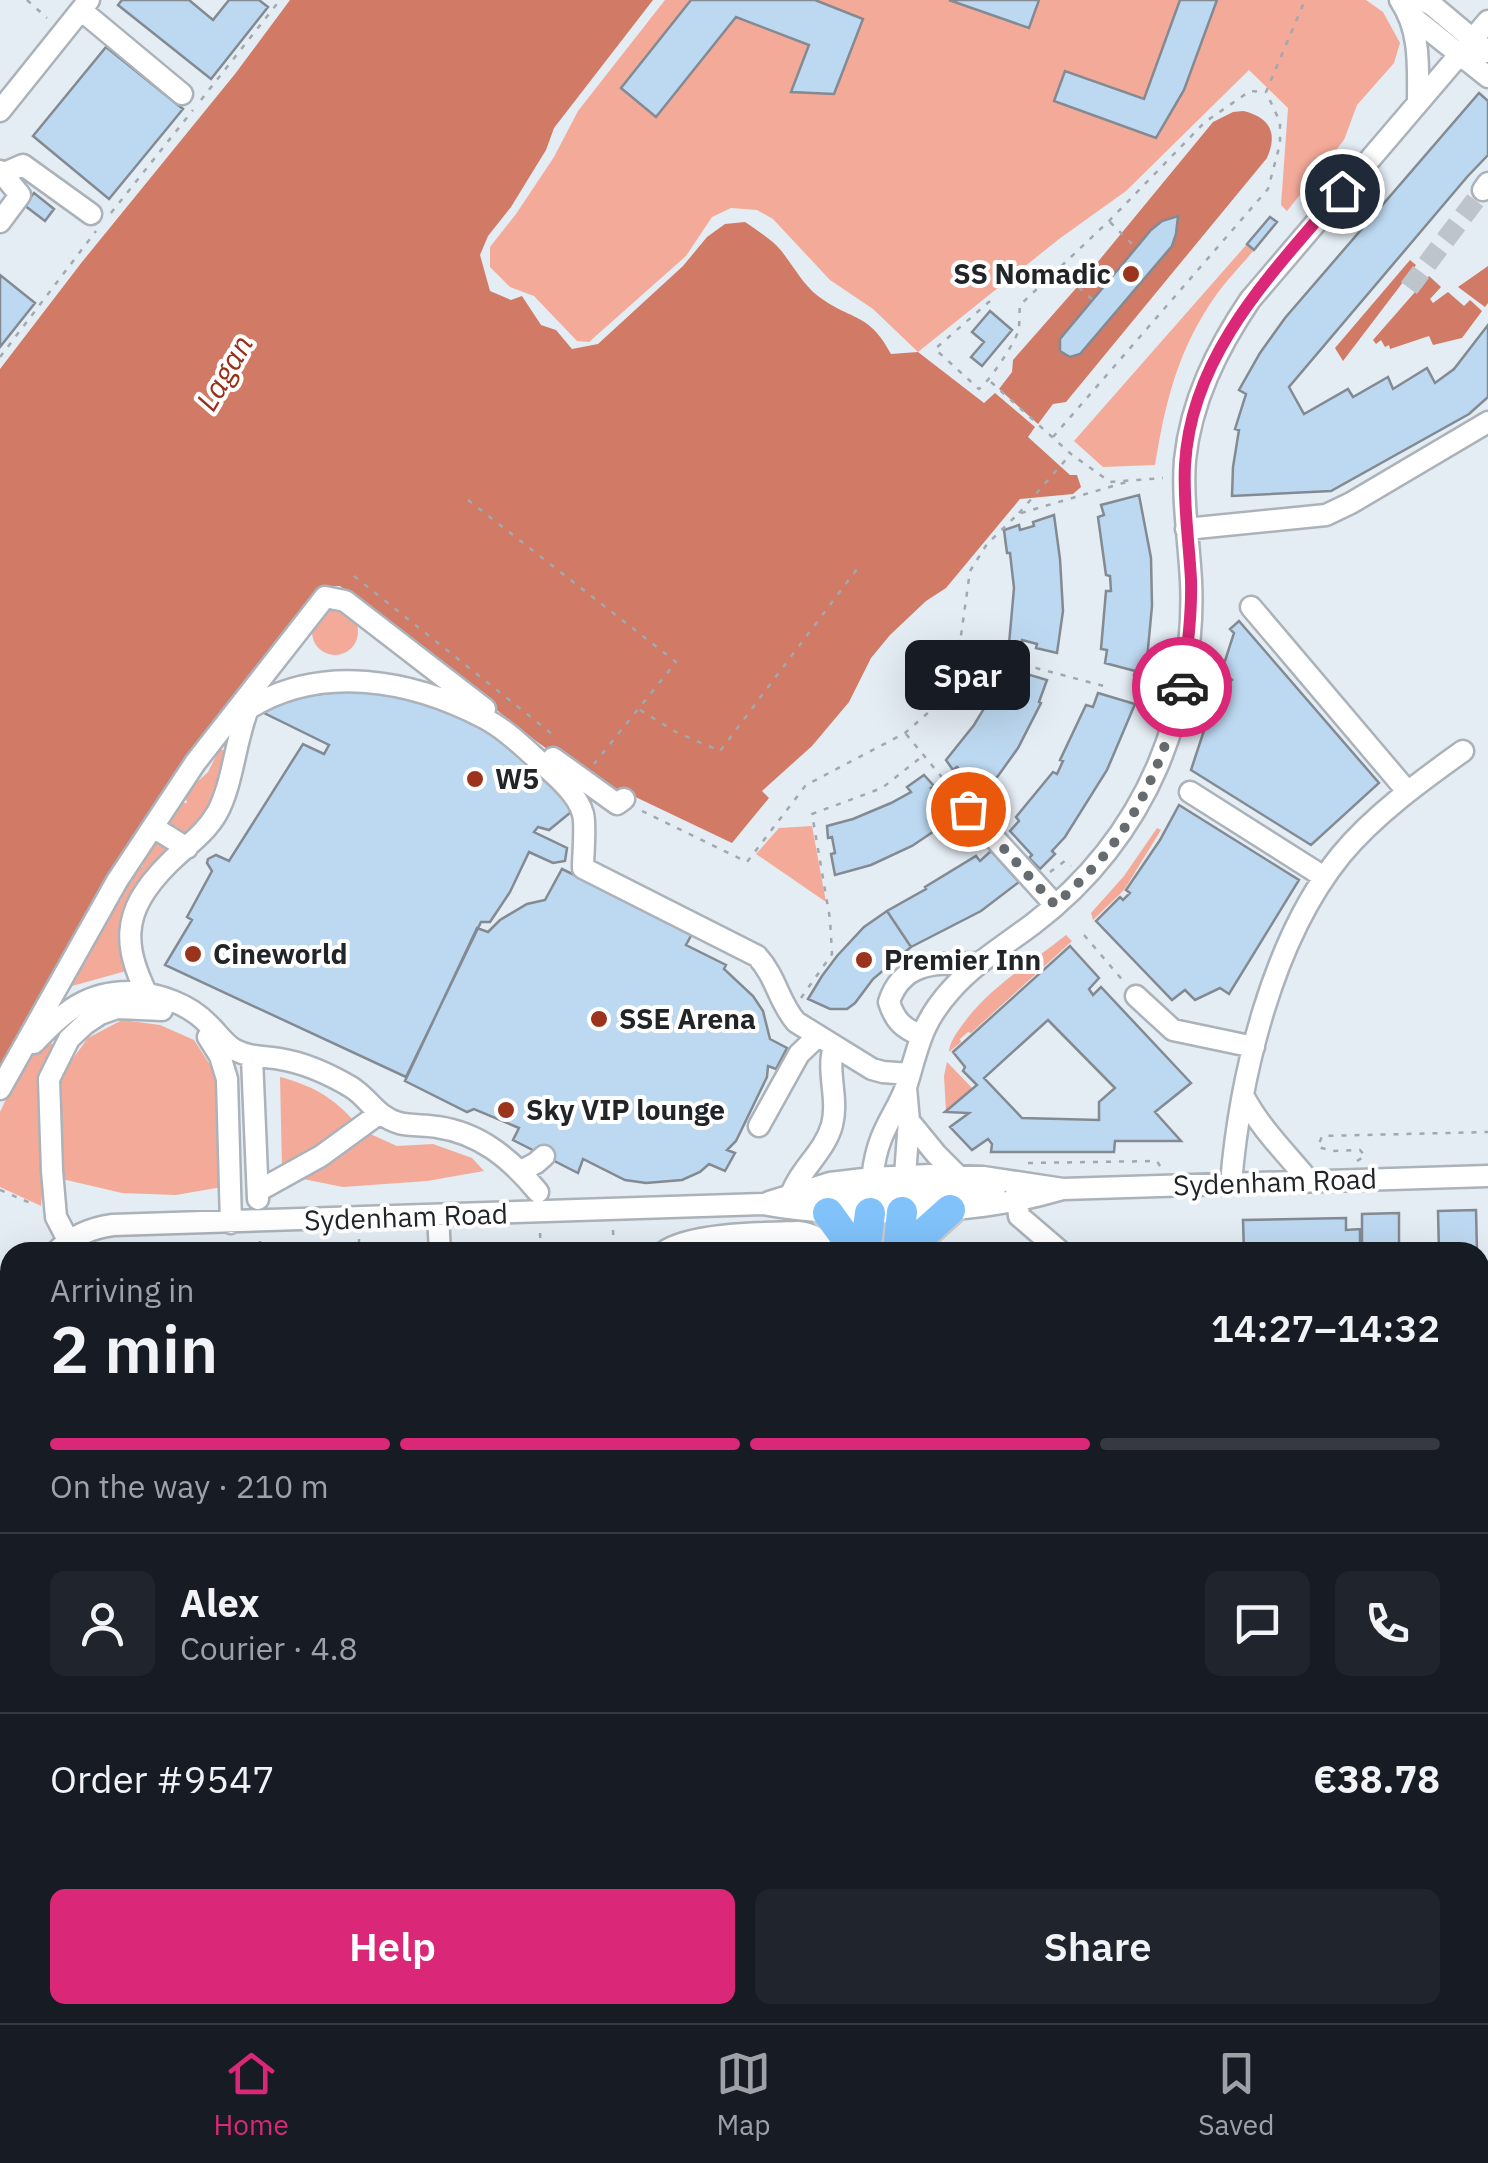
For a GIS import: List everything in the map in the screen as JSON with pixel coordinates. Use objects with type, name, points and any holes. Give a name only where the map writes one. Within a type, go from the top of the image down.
[{"type":"highway","points":[[902,1242],[904,1194]]},
{"type":"highway","points":[[866,1242],[871,1195]]},
{"type":"highway","points":[[913,1242],[950,1210]]},
{"type":"highway","points":[[828,1214],[849,1242]]},
{"type":"street","points":[[0,111],[85,5],[182,94]]},
{"type":"street","points":[[1410,5],[1474,48],[1488,77]]},
{"type":"street","points":[[1410,5],[1416,37],[1418,103]]},
{"type":"street","points":[[826,1041],[835,1104],[831,1128],[805,1169],[792,1199],[871,1195],[882,1137],[908,1080],[920,1035],[937,1006],[979,963],[1055,905],[1092,870],[1124,829],[1158,766],[1180,699],[1191,613],[1186,459],[1205,379],[1250,300],[1418,103],[1474,48],[1488,21]]},
{"type":"street","points":[[0,222],[20,196],[1,172],[23,165],[98,221]]},
{"type":"street","points":[[1186,529],[1326,514],[1488,422]]},
{"type":"street","points":[[0,1090],[118,881],[195,763],[325,597],[344,601],[617,804],[624,799]]},
{"type":"street","points":[[1252,607],[1406,792]]},
{"type":"street","points":[[150,1002],[134,967],[129,942],[132,917],[144,890],[170,861],[198,839],[218,812],[248,709],[298,688],[356,680],[410,688],[447,701],[516,738],[562,781],[583,813],[583,868],[757,956],[774,978],[796,1022],[872,1069],[908,1080]]},
{"type":"street","points":[[1230,1184],[1254,1047],[1282,958],[1301,915],[1343,852],[1406,792],[1463,752]]},
{"type":"street","points":[[1190,792],[1324,877]]},
{"type":"street","points":[[968,809],[1055,905]]},
{"type":"street","points":[[153,828],[187,848]]},
{"type":"street","points":[[920,1035],[903,1028],[892,1013],[889,1002],[897,984],[924,965],[979,963]]},
{"type":"street","points":[[14,1064],[68,1009],[98,995],[131,992],[188,1021],[206,1035],[220,1056],[227,1079],[231,1222]]},
{"type":"street","points":[[1136,996],[1173,1030],[1254,1047]]},
{"type":"street","points":[[61,1242],[56,1216],[49,1079],[69,1039],[84,1024],[100,1014],[150,1002],[192,1008],[230,1048],[252,1058],[279,1059],[319,1070],[356,1090],[374,1111],[398,1122],[465,1133],[489,1145],[521,1171],[538,1192]]},
{"type":"street","points":[[759,1126],[799,1054],[826,1041]]},
{"type":"street","points":[[252,1058],[258,1195],[380,1113]]},
{"type":"street","points":[[908,1080],[910,1121],[904,1194],[987,1193],[1021,1188],[1019,1216],[1049,1242]]},
{"type":"street","points":[[1244,1096],[1271,1138],[1318,1181]]},
{"type":"street","points":[[910,1121],[957,1175]]},
{"type":"street","points":[[521,1171],[544,1156]]},
{"type":"street","name":"Sydenham Road","points":[[871,1195],[904,1194],[957,1175],[1021,1188],[1063,1189],[1488,1176]]},
{"type":"street","name":"Sydenham Road","points":[[69,1242],[97,1227],[113,1226],[764,1204],[792,1199],[828,1214],[871,1195],[904,1194],[950,1210],[1021,1188]]},
{"type":"street","points":[[438,1216],[439,1242]]},
{"type":"street","points":[[690,1242],[798,1232],[823,1242]]},
{"type":"path","points":[[27,0],[63,32]]},
{"type":"path","points":[[0,357],[98,221],[280,0]]},
{"type":"path","points":[[1053,437],[1268,189],[1280,144],[1280,122],[1266,92],[1305,0]]},
{"type":"path","points":[[990,301],[935,350],[979,390],[990,381],[1019,329],[1020,305],[1205,122],[1250,91],[1266,92]]},
{"type":"path","points":[[1109,221],[1136,248]]},
{"type":"path","points":[[1058,269],[1093,300]]},
{"type":"path","points":[[990,381],[1071,454],[1110,482],[1163,478]]},
{"type":"path","points":[[624,799],[747,862],[806,785],[905,733],[930,710],[957,664],[970,571],[987,544],[1071,454]]},
{"type":"path","points":[[1018,514],[1130,481]]},
{"type":"path","points":[[468,500],[676,662],[592,766]]},
{"type":"path","points":[[638,709],[676,732],[720,751],[860,565]]},
{"type":"path","points":[[354,576],[563,743]]},
{"type":"path","points":[[960,648],[1104,686]]},
{"type":"path","points":[[905,733],[968,809]]},
{"type":"path","points":[[790,1014],[832,954],[812,814],[882,788],[924,755]]},
{"type":"path","points":[[1084,935],[1136,996]]},
{"type":"path","points":[[1318,1181],[1365,1156],[1360,1150],[1318,1147],[1322,1136],[1488,1132]]},
{"type":"path","points":[[1021,1188],[1157,1161]]},
{"type":"path","points":[[0,1190],[44,1208]]},
{"type":"path","points":[[612,1230],[613,1242]]},
{"type":"path","points":[[540,1233],[540,1242]]},
{"type":"shaded area","points":[[665,0],[1366,0],[1383,12],[1400,43],[1394,63],[1357,105],[1344,140],[1287,211],[1281,205],[1288,108],[1249,70],[1126,191],[1059,239],[918,352],[873,309],[830,280],[773,219],[757,210],[731,208],[712,217],[686,256],[589,342],[577,341],[534,296],[510,287],[490,267],[490,247],[554,157],[578,111]]},
{"type":"shaded area","points":[[1247,244],[1254,250],[1210,304],[1180,362],[1155,465],[1103,467],[1074,441]]},
{"type":"shaded area","points":[[335,609],[351,616],[358,632],[351,648],[335,655],[319,648],[312,632],[319,616]]},
{"type":"shaded area","points":[[219,750],[224,750],[214,797],[188,837],[163,821],[177,802],[187,803],[184,794],[208,772]]},
{"type":"shaded area","points":[[812,826],[826,902],[756,854],[779,828]]},
{"type":"shaded area","points":[[1157,828],[1161,830],[1124,890],[1093,920],[1091,913],[1124,876]]},
{"type":"shaded area","points":[[152,841],[170,846],[142,884],[122,933],[126,971],[72,986],[89,940],[121,900],[131,868],[142,867]]},
{"type":"shaded area","points":[[1066,935],[1072,941],[949,1052],[956,1034],[985,998]]},
{"type":"shaded area","points":[[122,1020],[160,1025],[194,1040],[218,1077],[222,1187],[176,1195],[122,1193],[62,1179],[60,1076],[88,1038]]},
{"type":"shaded area","points":[[41,1043],[58,1044],[45,1071],[41,1095],[41,1206],[0,1187],[0,1112],[19,1072]]},
{"type":"shaded area","points":[[947,1062],[973,1089],[946,1111],[944,1076]]},
{"type":"shaded area","points":[[280,1077],[321,1093],[354,1121],[282,1169]]},
{"type":"shaded area","points":[[368,1133],[397,1146],[433,1144],[472,1158],[484,1171],[427,1181],[343,1187],[298,1178]]},
{"type":"water","name":"Lagan","points":[[290,0],[653,0],[554,128],[546,150],[488,236],[480,255],[490,291],[511,300],[522,296],[541,325],[556,330],[572,349],[598,344],[683,266],[707,237],[725,224],[745,222],[777,246],[818,296],[875,331],[891,354],[918,352],[984,403],[995,393],[1035,427],[1028,437],[1070,475],[1077,475],[1081,487],[1073,494],[1020,499],[946,588],[890,635],[871,658],[849,702],[812,746],[762,791],[769,798],[732,843],[625,792],[618,800],[536,741],[340,586],[320,586],[209,726],[117,863],[0,1076],[0,369]]},
{"type":"water","points":[[1243,111],[1260,117],[1269,127],[1272,141],[1267,158],[1066,402],[1053,404],[1038,424],[999,389],[1012,372],[1013,360],[1213,122]]},
{"type":"water","points":[[1410,260],[1416,265],[1343,361],[1335,348]]},
{"type":"water","points":[[1488,266],[1488,303],[1485,307],[1458,287]]},
{"type":"water","points":[[1429,276],[1441,287],[1430,299],[1433,303],[1448,292],[1464,306],[1470,300],[1482,311],[1462,338],[1433,345],[1429,336],[1390,349],[1381,340],[1376,344],[1373,340]]},
{"type":"building","points":[[122,0],[189,0],[213,20],[229,0],[259,0],[268,7],[211,79],[118,5]]},
{"type":"building","points":[[691,0],[815,0],[863,19],[834,94],[791,92],[809,45],[736,17],[656,117],[621,88]]},
{"type":"building","points":[[949,0],[1039,0],[1029,28]]},
{"type":"building","points":[[1180,0],[1217,0],[1184,90],[1156,138],[1054,101],[1065,71],[1144,99]]},
{"type":"building","points":[[106,47],[183,109],[109,199],[33,136]]},
{"type":"building","points":[[1479,93],[1488,101],[1488,155],[1289,387],[1304,414],[1348,389],[1353,397],[1388,377],[1393,389],[1427,368],[1435,383],[1454,369],[1488,325],[1488,397],[1469,414],[1331,491],[1232,496],[1239,430],[1235,429],[1246,394],[1239,390],[1260,353],[1285,318]]},
{"type":"building","points":[[34,193],[54,209],[45,221],[24,205]]},
{"type":"building","name":"SS Nomadic","points":[[1178,216],[1172,246],[1080,354],[1070,357],[1060,351],[1060,339],[1151,230]]},
{"type":"building","points":[[1270,217],[1277,222],[1254,250],[1247,244]]},
{"type":"building","points":[[0,275],[35,303],[0,347]]},
{"type":"building","points":[[990,311],[1012,330],[982,366],[971,357],[984,342],[972,332]]},
{"type":"building","points":[[1139,495],[1151,558],[1147,659],[1152,660],[1148,678],[1105,663],[1107,650],[1101,649],[1106,591],[1111,591],[1098,517],[1104,515],[1101,505]]},
{"type":"building","points":[[1054,515],[1063,611],[1057,653],[1022,640],[1020,646],[1009,644],[1014,588],[1004,530],[1034,526],[1033,522]]},
{"type":"building","points":[[1239,621],[1379,783],[1311,845],[1191,770],[1216,694],[1232,680],[1219,666],[1225,661],[1234,633],[1230,629]]},
{"type":"building","points":[[1000,664],[1026,677],[1027,674],[1047,680],[1041,703],[1018,748],[978,796],[964,780],[967,777],[957,767],[953,770],[946,760],[985,707],[996,686],[992,684]]},
{"type":"building","points":[[372,691],[415,698],[490,728],[576,808],[549,830],[538,827],[534,832],[567,848],[565,861],[553,863],[529,852],[490,922],[481,922],[406,1077],[165,965],[192,920],[187,917],[212,871],[208,859],[216,855],[229,861],[303,744],[324,754],[329,745],[258,710],[297,697]]},
{"type":"building","points":[[1098,693],[1135,704],[1107,770],[1052,851],[1055,854],[1040,869],[1010,831],[1019,821],[1016,817],[1053,772],[1057,774],[1086,705],[1093,707]]},
{"type":"building","points":[[924,775],[942,801],[945,799],[958,815],[912,846],[871,865],[835,875],[831,854],[835,853],[827,826],[891,803],[911,792],[907,787]]},
{"type":"building","points":[[1179,805],[1299,880],[1229,994],[1220,988],[1195,1000],[1185,990],[1172,1000],[1096,921],[1120,897],[1123,900],[1130,893],[1126,890]]},
{"type":"building","points":[[991,851],[1019,882],[981,911],[911,947],[887,911],[976,856],[980,861]]},
{"type":"building","name":"SSE Arena","points":[[562,869],[693,932],[686,945],[726,965],[724,969],[763,1011],[770,1039],[787,1048],[776,1069],[768,1066],[767,1077],[736,1141],[727,1150],[735,1153],[725,1171],[709,1164],[682,1180],[646,1183],[625,1180],[583,1159],[578,1173],[513,1140],[519,1128],[474,1109],[467,1112],[405,1081],[477,928],[488,932],[527,904],[545,900]]},
{"type":"building","name":"Premier Inn","points":[[887,911],[911,947],[873,979],[847,1009],[830,1009],[808,999],[837,956],[864,927]]},
{"type":"building","points":[[1070,946],[1099,978],[1089,989],[1093,995],[1101,987],[1191,1083],[1155,1112],[1181,1141],[1115,1141],[1114,1152],[991,1152],[988,1139],[972,1150],[950,1127],[969,1113],[945,1112],[977,1085],[963,1071],[965,1067],[953,1052]],"holes":[[[1048,1020],[1115,1088],[1099,1102],[1099,1120],[1022,1118],[984,1078]]]},
{"type":"building","points":[[1476,1210],[1477,1242],[1439,1242],[1438,1211]]},
{"type":"building","points":[[1399,1213],[1399,1242],[1362,1242],[1362,1214]]},
{"type":"building","points":[[1346,1218],[1346,1230],[1360,1229],[1360,1242],[1244,1242],[1243,1220]]},
{"type":"tunnel","points":[[1409,288],[1483,190]]},
{"type":"way so far","points":[[968,809],[1055,905],[1092,870],[1124,829],[1158,766],[1182,687]]},
{"type":"place","name":"SS Nomadic","points":[[1131,274]]},
{"type":"place","name":"W5","points":[[475,779]]},
{"type":"place","name":"Spar","points":[[968,809]]},
{"type":"place","name":"Cineworld","points":[[193,954]]},
{"type":"place","name":"Premier Inn","points":[[864,960]]},
{"type":"place","name":"SSE Arena","points":[[599,1019]]},
{"type":"place","name":"Sky VIP lounge","points":[[506,1110]]},
{"type":"route","points":[[1182,687],[1191,613],[1186,459],[1205,379],[1250,300],[1342,191]]}]
